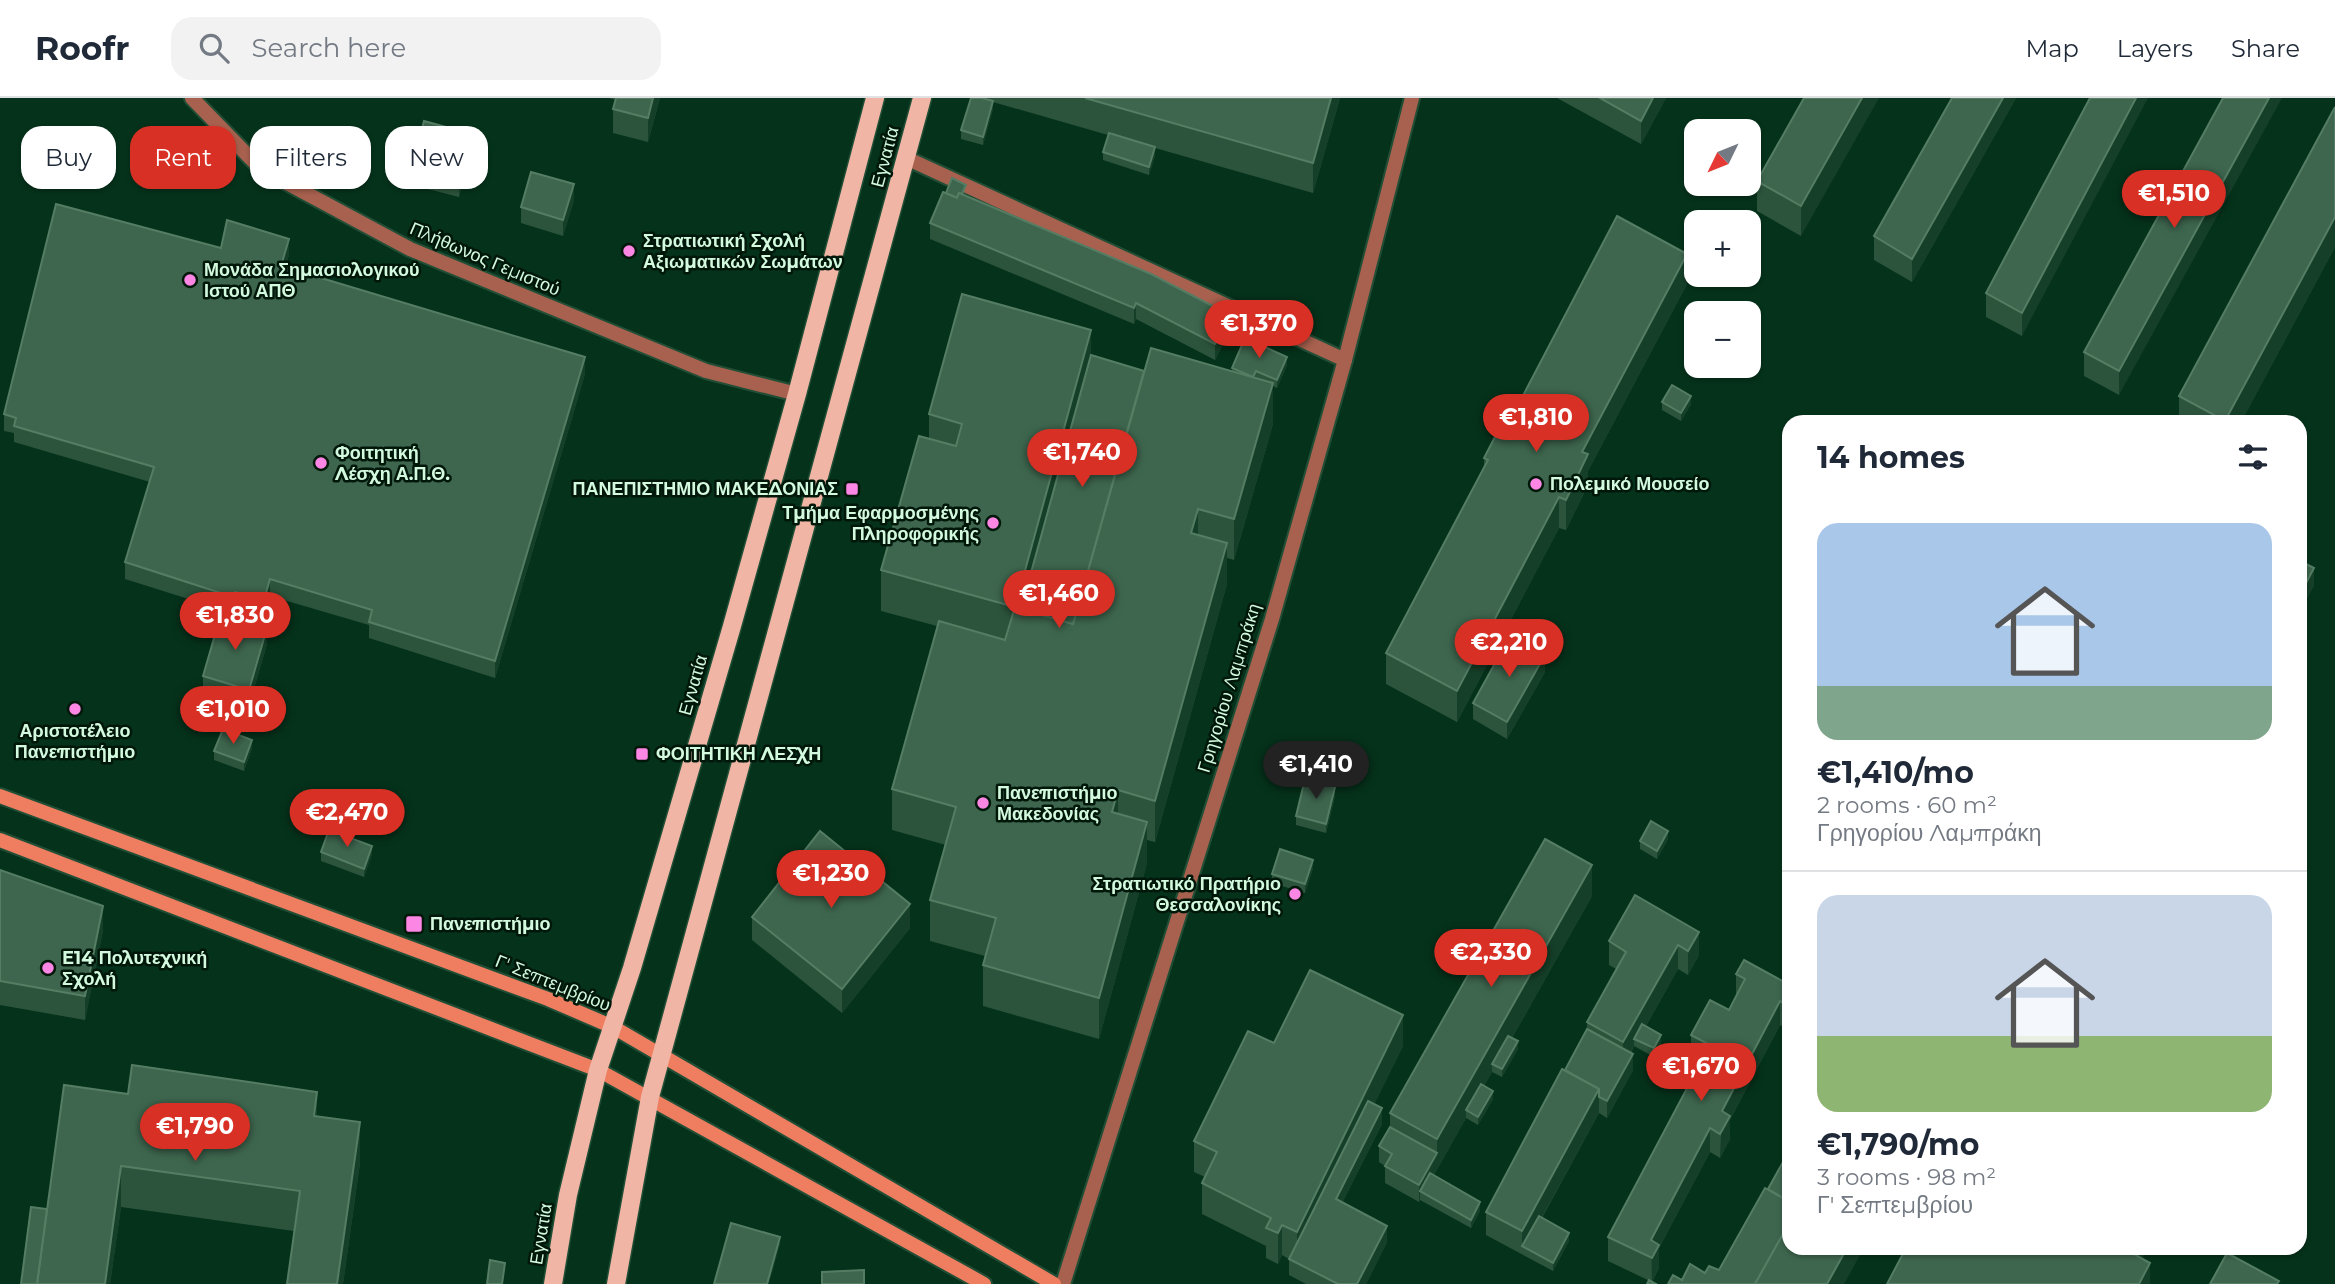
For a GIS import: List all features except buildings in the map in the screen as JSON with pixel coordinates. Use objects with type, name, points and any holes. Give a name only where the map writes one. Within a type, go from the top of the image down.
[{"type":"main road","name":"Εγνατία","points":[[554,1284],[568,1195],[598,1070],[613,1027],[797,394],[875,98]]},
{"type":"main road","name":"Εγνατία","points":[[616,1284],[650,1097],[922,98]]},
{"type":"main road","name":"Γ' Σεπτεμβρίου","points":[[0,796],[548,999],[613,1027],[1054,1284]]},
{"type":"main road","points":[[0,840],[598,1070],[984,1284]]},
{"type":"street","name":"Πλήθωνος Γεμιστού","points":[[192,98],[261,169],[410,250],[706,371],[797,394]]},
{"type":"street","name":"Γρηγορίου Λαμπράκη","points":[[1063,1284],[1272,619],[1345,360],[1412,98]]},
{"type":"street","points":[[906,158],[1345,360]]},
{"type":"place","name":"Στρατιωτική Σχολή Αξιωματικών Σωμάτων","points":[[629,251]]},
{"type":"place","name":"Μονάδα Σημασιολογικού Ιστού ΑΠΘ","points":[[190,280]]},
{"type":"place","name":"Φοιτητική Λέσχη Α.Π.Θ.","points":[[321,463]]},
{"type":"place","name":"Πολεμικό Μουσείο","points":[[1536,484]]},
{"type":"place","name":"ΠΑΝΕΠΙΣΤΗΜΙΟ ΜΑΚΕΔΟΝΙΑΣ","points":[[852,489]]},
{"type":"place","name":"Τμήμα Εφαρμοσμένης Πληροφορικής","points":[[993,523]]},
{"type":"place","name":"Αριστοτέλειο Πανεπιστήμιο","points":[[75,709]]},
{"type":"place","name":"ΦΟΙΤΗΤΙΚΗ ΛΕΣΧΗ","points":[[642,754]]},
{"type":"place","name":"Πανεπιστήμιο Μακεδονίας","points":[[983,803]]},
{"type":"place","name":"Στρατιωτικό Πρατήριο Θεσσαλονίκης","points":[[1295,894]]},
{"type":"place","name":"Πανεπιστήμιο","points":[[414,924]]},
{"type":"place","name":"E14 Πολυτεχνική Σχολή","points":[[48,968]]}]
